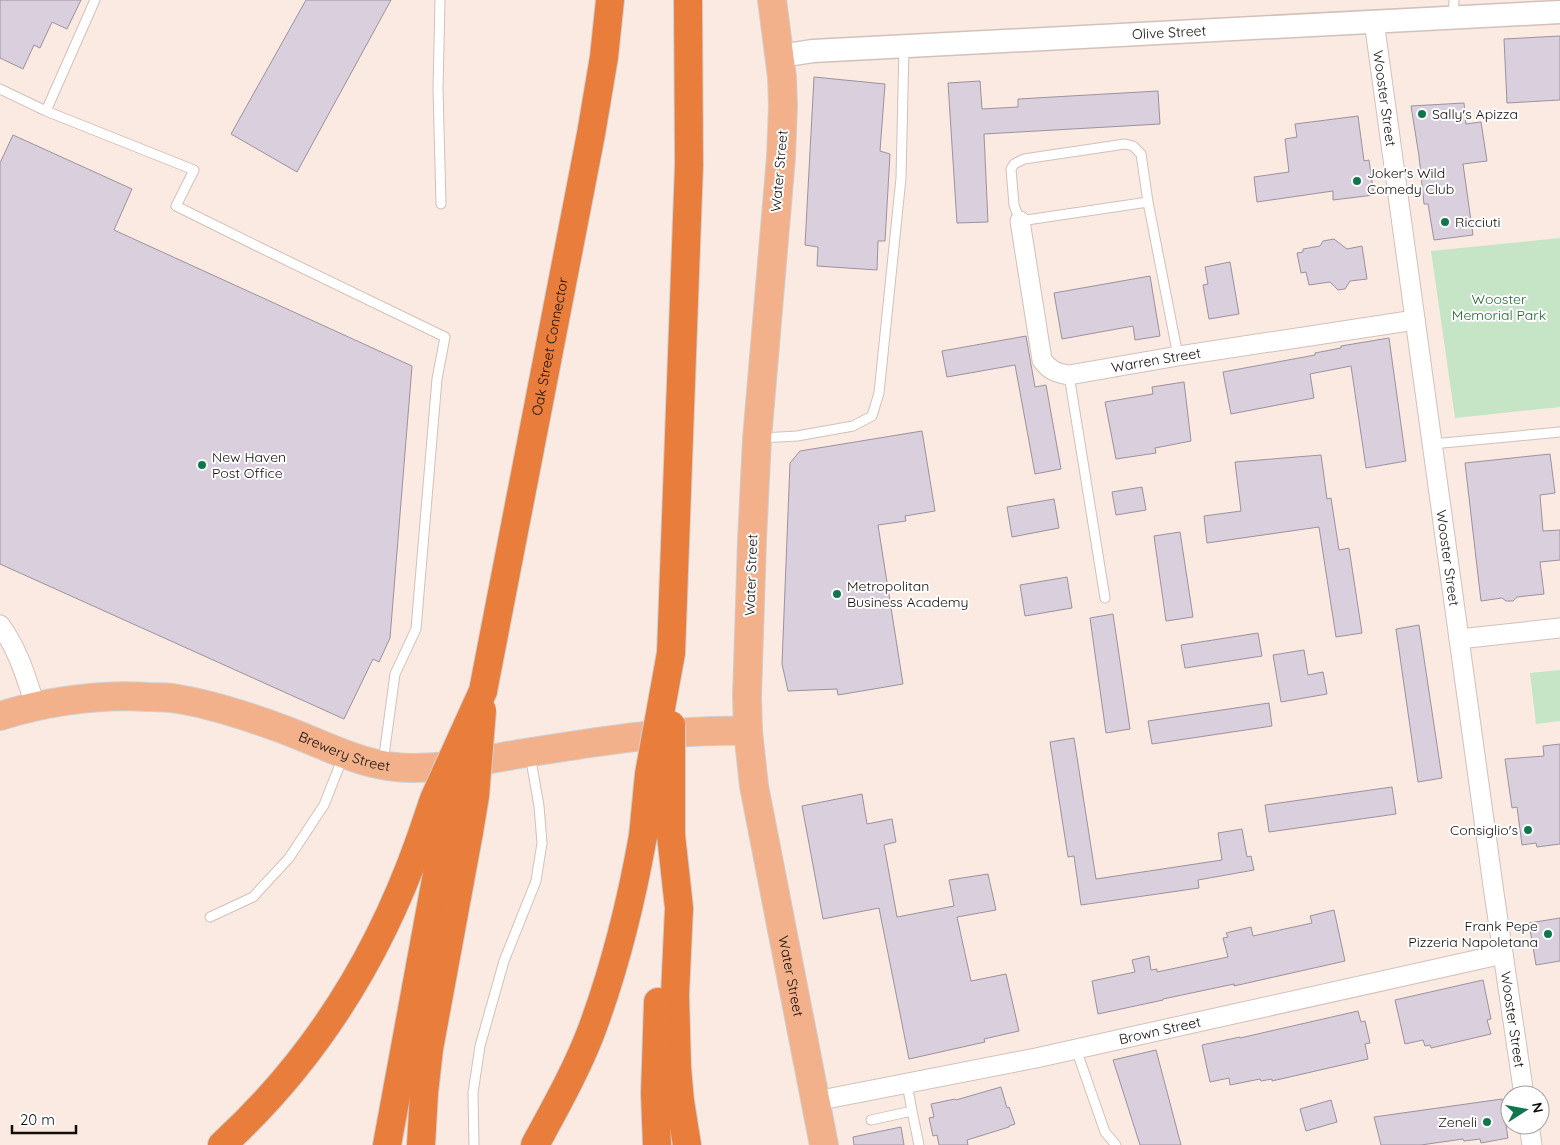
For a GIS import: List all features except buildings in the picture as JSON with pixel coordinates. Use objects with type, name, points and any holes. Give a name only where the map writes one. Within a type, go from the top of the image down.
[{"type":"highway","name":"Oak Street Connector","points":[[483,691],[595,115],[610,0]]},
{"type":"highway","points":[[687,1145],[677,1068],[675,995],[678,908],[671,835],[671,653],[689,165],[688,0]]},
{"type":"highway","points":[[535,1145],[574,1070],[590,1033],[618,954],[643,836],[649,774],[671,653]]},
{"type":"highway","points":[[421,1145],[445,836],[434,799],[483,691]]},
{"type":"highway","points":[[222,1145],[246,1123],[278,1088],[307,1052],[348,993],[387,920],[475,796],[483,691]]},
{"type":"highway","points":[[658,1145],[655,1094],[662,910],[671,835]]},
{"type":"highway","points":[[387,1145],[445,836]]},
{"type":"main road","name":"Water Street","points":[[772,0],[780,56],[783,106],[781,157],[757,439],[748,661],[748,731],[754,786],[824,1145]]},
{"type":"main road","name":"Brewery Street","points":[[0,716],[35,705],[75,698],[129,696],[178,698],[238,712],[344,755],[382,766],[412,768],[440,767],[588,743],[664,733],[713,730],[748,731]]},
{"type":"street","name":"Olive Street","points":[[780,56],[813,51],[1374,21],[1454,8],[1560,12]]},
{"type":"street","name":"Wooster Street","points":[[1374,21],[1414,320],[1523,1085]]},
{"type":"street","name":"Warren Street","points":[[1020,221],[1042,360],[1048,368],[1058,373],[1070,375],[1178,356],[1414,320]]},
{"type":"street","points":[[0,625],[9,637],[23,667],[35,705]]},
{"type":"street","points":[[1459,639],[1560,628]]},
{"type":"street","name":"Brown Street","points":[[816,1101],[1076,1049],[1503,954]]},
{"type":"lane","points":[[46,111],[95,0]]},
{"type":"lane","points":[[440,0],[438,89],[442,204]]},
{"type":"lane","points":[[757,439],[796,436],[853,426],[872,416],[879,393],[901,178],[904,46]]},
{"type":"lane","points":[[0,89],[46,111],[194,170],[176,206],[445,337],[437,379],[416,629],[395,674],[382,766]]},
{"type":"lane","points":[[1148,202],[1020,221],[1014,205],[1011,175],[1014,164],[1024,158],[1126,144],[1137,148],[1141,154],[1148,202],[1178,356]]},
{"type":"lane","points":[[1070,375],[1105,598]]},
{"type":"lane","points":[[1432,444],[1560,432]]},
{"type":"lane","points":[[474,1145],[474,1093],[480,1046],[504,961],[536,881],[542,843],[539,806],[530,753]]},
{"type":"lane","points":[[210,918],[253,897],[289,858],[324,805],[344,755]]},
{"type":"lane","points":[[1076,1049],[1105,1132],[1116,1145]]},
{"type":"lane","points":[[907,1084],[919,1145]]},
{"type":"lane","points":[[871,1120],[912,1112]]},
{"type":"green space","name":"Wooster Memorial Park","points":[[1560,238],[1560,407],[1455,418],[1431,251]]},
{"type":"green space","points":[[1560,670],[1560,721],[1536,724],[1530,673]]},
{"type":"place","name":"Sally's Apizza","points":[[1422,114]]},
{"type":"place","name":"Joker's Wild Comedy Club","points":[[1357,181]]},
{"type":"place","name":"Ricciuti","points":[[1445,222]]},
{"type":"place","name":"New Haven Post Office","points":[[202,465]]},
{"type":"place","name":"Metropolitan Business Academy","points":[[837,594]]},
{"type":"place","name":"Consiglio's","points":[[1528,830]]},
{"type":"place","name":"Frank Pepe Pizzeria Napoletana","points":[[1548,934]]},
{"type":"place","name":"Zeneli","points":[[1487,1122]]}]
